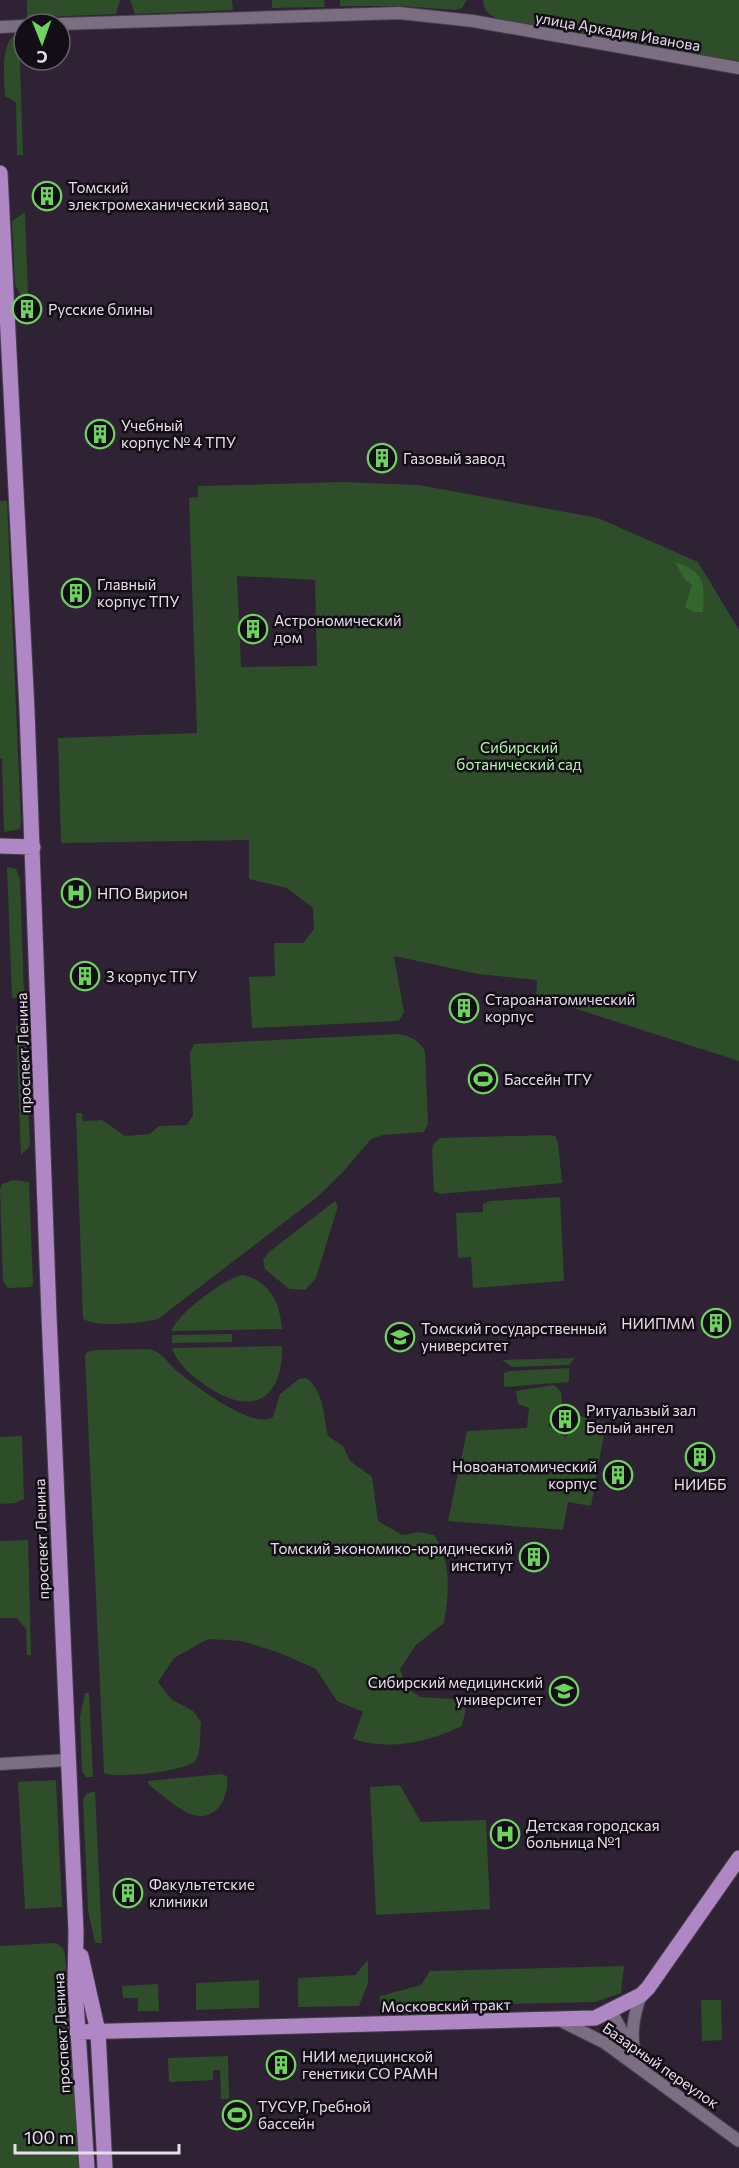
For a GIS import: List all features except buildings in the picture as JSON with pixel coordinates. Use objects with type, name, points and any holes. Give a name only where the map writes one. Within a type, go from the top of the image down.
[{"type":"main road","name":"проспект Ленина","points":[[0,173],[4,362],[33,847],[76,1932],[77,2032],[87,2168]]},
{"type":"main road","points":[[0,846],[33,847]]},
{"type":"main road","name":"Московский тракт","points":[[77,2032],[561,2021],[608,2013],[641,1995],[661,1972],[739,1858]]},
{"type":"main road","name":"проспект Ленина","points":[[76,1932],[98,2032],[105,2168]]},
{"type":"street","name":"улица Аркадия Иванова","points":[[72,24],[399,13],[473,21],[739,68]]},
{"type":"street","points":[[0,1764],[68,1760]]},
{"type":"street","points":[[634,2054],[633,2024],[641,1995]]},
{"type":"street","points":[[605,2043],[600,2024],[608,2013],[634,2054],[639,2067]]},
{"type":"street","name":"Базарный переулок","points":[[561,2021],[605,2043],[739,2141]]},
{"type":"green space","points":[[27,0],[120,0],[116,14],[72,16],[72,12],[27,12]]},
{"type":"green space","points":[[130,0],[232,0],[233,10],[135,14]]},
{"type":"green space","points":[[272,0],[324,0],[325,7],[272,8]]},
{"type":"green space","points":[[340,0],[467,0],[462,8],[455,10],[401,6],[340,6]]},
{"type":"green space","points":[[483,0],[739,0],[739,62],[520,24],[491,15],[484,7]]},
{"type":"green space","points":[[12,38],[12,72],[20,72],[23,155],[17,155],[16,102],[5,96],[4,59]]},
{"type":"green space","points":[[25,212],[28,296],[21,296],[15,285],[12,221]]},
{"type":"green space","name":"Сибирский ботанический сад","points":[[343,482],[419,485],[598,518],[698,562],[739,630],[739,1061],[536,996],[537,980],[478,974],[394,956],[404,1012],[399,1021],[252,1028],[249,977],[275,976],[274,943],[303,943],[314,929],[313,908],[287,888],[249,879],[249,840],[61,843],[58,738],[197,733],[189,498],[198,497],[198,486]],"holes":[[[237,576],[315,580],[317,666],[241,667]]]},
{"type":"green space","points":[[0,501],[7,501],[21,821],[20,829],[4,832],[2,759],[0,759]]},
{"type":"green space","points":[[7,867],[16,869],[20,879],[24,997],[12,998]]},
{"type":"green space","points":[[16,1025],[23,1026],[25,1029],[30,1146],[21,1155]]},
{"type":"green space","points":[[397,1034],[414,1039],[425,1052],[428,1124],[424,1132],[383,1135],[371,1139],[343,1172],[316,1198],[158,1319],[109,1324],[83,1319],[76,1113],[82,1113],[83,1121],[102,1120],[125,1136],[150,1134],[159,1126],[187,1125],[193,1115],[190,1053],[194,1044]]},
{"type":"green space","points":[[555,1136],[558,1143],[562,1183],[440,1194],[434,1191],[432,1151],[433,1145],[440,1138]]},
{"type":"green space","points":[[13,1180],[29,1182],[33,1284],[31,1287],[8,1288],[3,1282],[0,1190],[2,1184]]},
{"type":"green space","points":[[560,1197],[564,1281],[473,1288],[471,1257],[458,1258],[456,1213],[483,1212],[483,1204],[490,1201]]},
{"type":"green space","points":[[335,1201],[338,1206],[316,1278],[305,1290],[289,1289],[265,1269],[263,1260],[269,1252]]},
{"type":"green space","points":[[243,1275],[261,1282],[267,1288],[279,1311],[282,1329],[172,1331],[182,1316],[214,1289]]},
{"type":"green space","points":[[232,1334],[232,1342],[172,1343],[172,1335]]},
{"type":"green space","points":[[282,1346],[277,1380],[270,1391],[261,1398],[249,1401],[221,1395],[205,1385],[181,1364],[172,1348]]},
{"type":"green space","points":[[149,1349],[161,1355],[178,1372],[210,1396],[252,1417],[264,1419],[273,1417],[280,1394],[299,1379],[306,1378],[312,1383],[322,1404],[328,1436],[343,1446],[350,1461],[372,1477],[378,1521],[402,1535],[419,1532],[434,1535],[440,1545],[448,1577],[444,1623],[416,1645],[400,1669],[407,1688],[420,1697],[453,1699],[466,1708],[462,1726],[409,1743],[367,1743],[353,1739],[363,1712],[337,1701],[316,1669],[280,1653],[242,1641],[208,1639],[174,1658],[158,1682],[171,1699],[193,1711],[201,1722],[200,1747],[196,1760],[181,1768],[167,1771],[122,1775],[104,1773],[85,1356],[87,1352],[95,1350]]},
{"type":"green space","points":[[575,1358],[569,1365],[512,1367],[502,1360]]},
{"type":"green space","points":[[569,1368],[569,1382],[504,1387],[504,1373],[510,1371]]},
{"type":"green space","points":[[554,1385],[561,1392],[562,1403],[548,1426],[566,1437],[580,1416],[606,1423],[591,1506],[568,1502],[563,1530],[448,1521],[467,1431],[527,1428],[529,1408],[518,1404],[516,1391]]},
{"type":"green space","points":[[22,1436],[24,1499],[15,1503],[0,1504],[0,1437]]},
{"type":"green space","points":[[28,1540],[31,1655],[27,1655],[26,1629],[17,1618],[0,1618],[0,1541]]},
{"type":"green space","points":[[85,1693],[89,1693],[93,1777],[86,1777],[82,1771],[80,1717]]},
{"type":"green space","points":[[221,1774],[227,1776],[227,1786],[222,1803],[210,1814],[203,1816],[184,1811],[149,1785],[148,1781]]},
{"type":"green space","points":[[56,1780],[62,1907],[25,1909],[18,1782]]},
{"type":"green space","points":[[400,1785],[421,1822],[486,1820],[490,1909],[376,1915],[370,1787]]},
{"type":"green space","points":[[95,1791],[102,1943],[95,1943],[88,1910],[83,1800],[86,1794]]},
{"type":"green space","points":[[56,1943],[63,1948],[65,1955],[82,2168],[0,2168],[0,1946]]},
{"type":"green space","points":[[368,1960],[368,1983],[359,2006],[298,2007],[298,1978],[355,1975]]},
{"type":"green space","points":[[624,1966],[621,1993],[595,2002],[380,2007],[380,1996],[421,1985],[430,1971]]},
{"type":"green space","points":[[259,1980],[259,2008],[196,2010],[196,1983]]},
{"type":"green space","points":[[158,1984],[159,2011],[138,2011],[138,1998],[123,1998],[122,1986]]},
{"type":"green space","points":[[701,2000],[721,2000],[722,2040],[702,2041]]},
{"type":"green space","points":[[228,2056],[229,2099],[221,2099],[220,2070],[213,2070],[213,2080],[169,2082],[168,2058]]},
{"type":"shaded area","points":[[675,562],[692,570],[701,580],[704,593],[703,612],[694,612],[685,607],[692,585],[685,580]]},
{"type":"place","name":"Томский электромеханический завод","points":[[47,196]]},
{"type":"place","name":"Русские блины","points":[[27,309]]},
{"type":"place","name":"Учебный корпус № 4 ТПУ","points":[[100,434]]},
{"type":"place","name":"Газовый завод","points":[[382,458]]},
{"type":"place","name":"Главный корпус ТПУ","points":[[76,593]]},
{"type":"place","name":"Астрономический дом","points":[[253,629]]},
{"type":"place","name":"НПО Вирион","points":[[76,893]]},
{"type":"place","name":"3 корпус ТГУ","points":[[85,976]]},
{"type":"place","name":"Староанатомический корпус","points":[[464,1008]]},
{"type":"place","name":"Бассейн ТГУ","points":[[483,1079]]},
{"type":"place","name":"НИИПММ","points":[[716,1323]]},
{"type":"place","name":"Томский государственный университет","points":[[400,1337]]},
{"type":"place","name":"Ритуальзый зал Белый ангел","points":[[565,1419]]},
{"type":"place","name":"НИИББ","points":[[700,1457]]},
{"type":"place","name":"Новоанатомический корпус","points":[[618,1475]]},
{"type":"place","name":"Томский экономико-юридический институт","points":[[534,1557]]},
{"type":"place","name":"Сибирский медицинский университет","points":[[564,1691]]},
{"type":"place","name":"Детская городская больница №1","points":[[505,1834]]},
{"type":"place","name":"Факультетские клиники","points":[[128,1893]]},
{"type":"place","name":"НИИ медицинской генетики СО РАМН","points":[[281,2065]]},
{"type":"place","name":"ТУСУР, Гребной бассейн","points":[[237,2115]]}]
